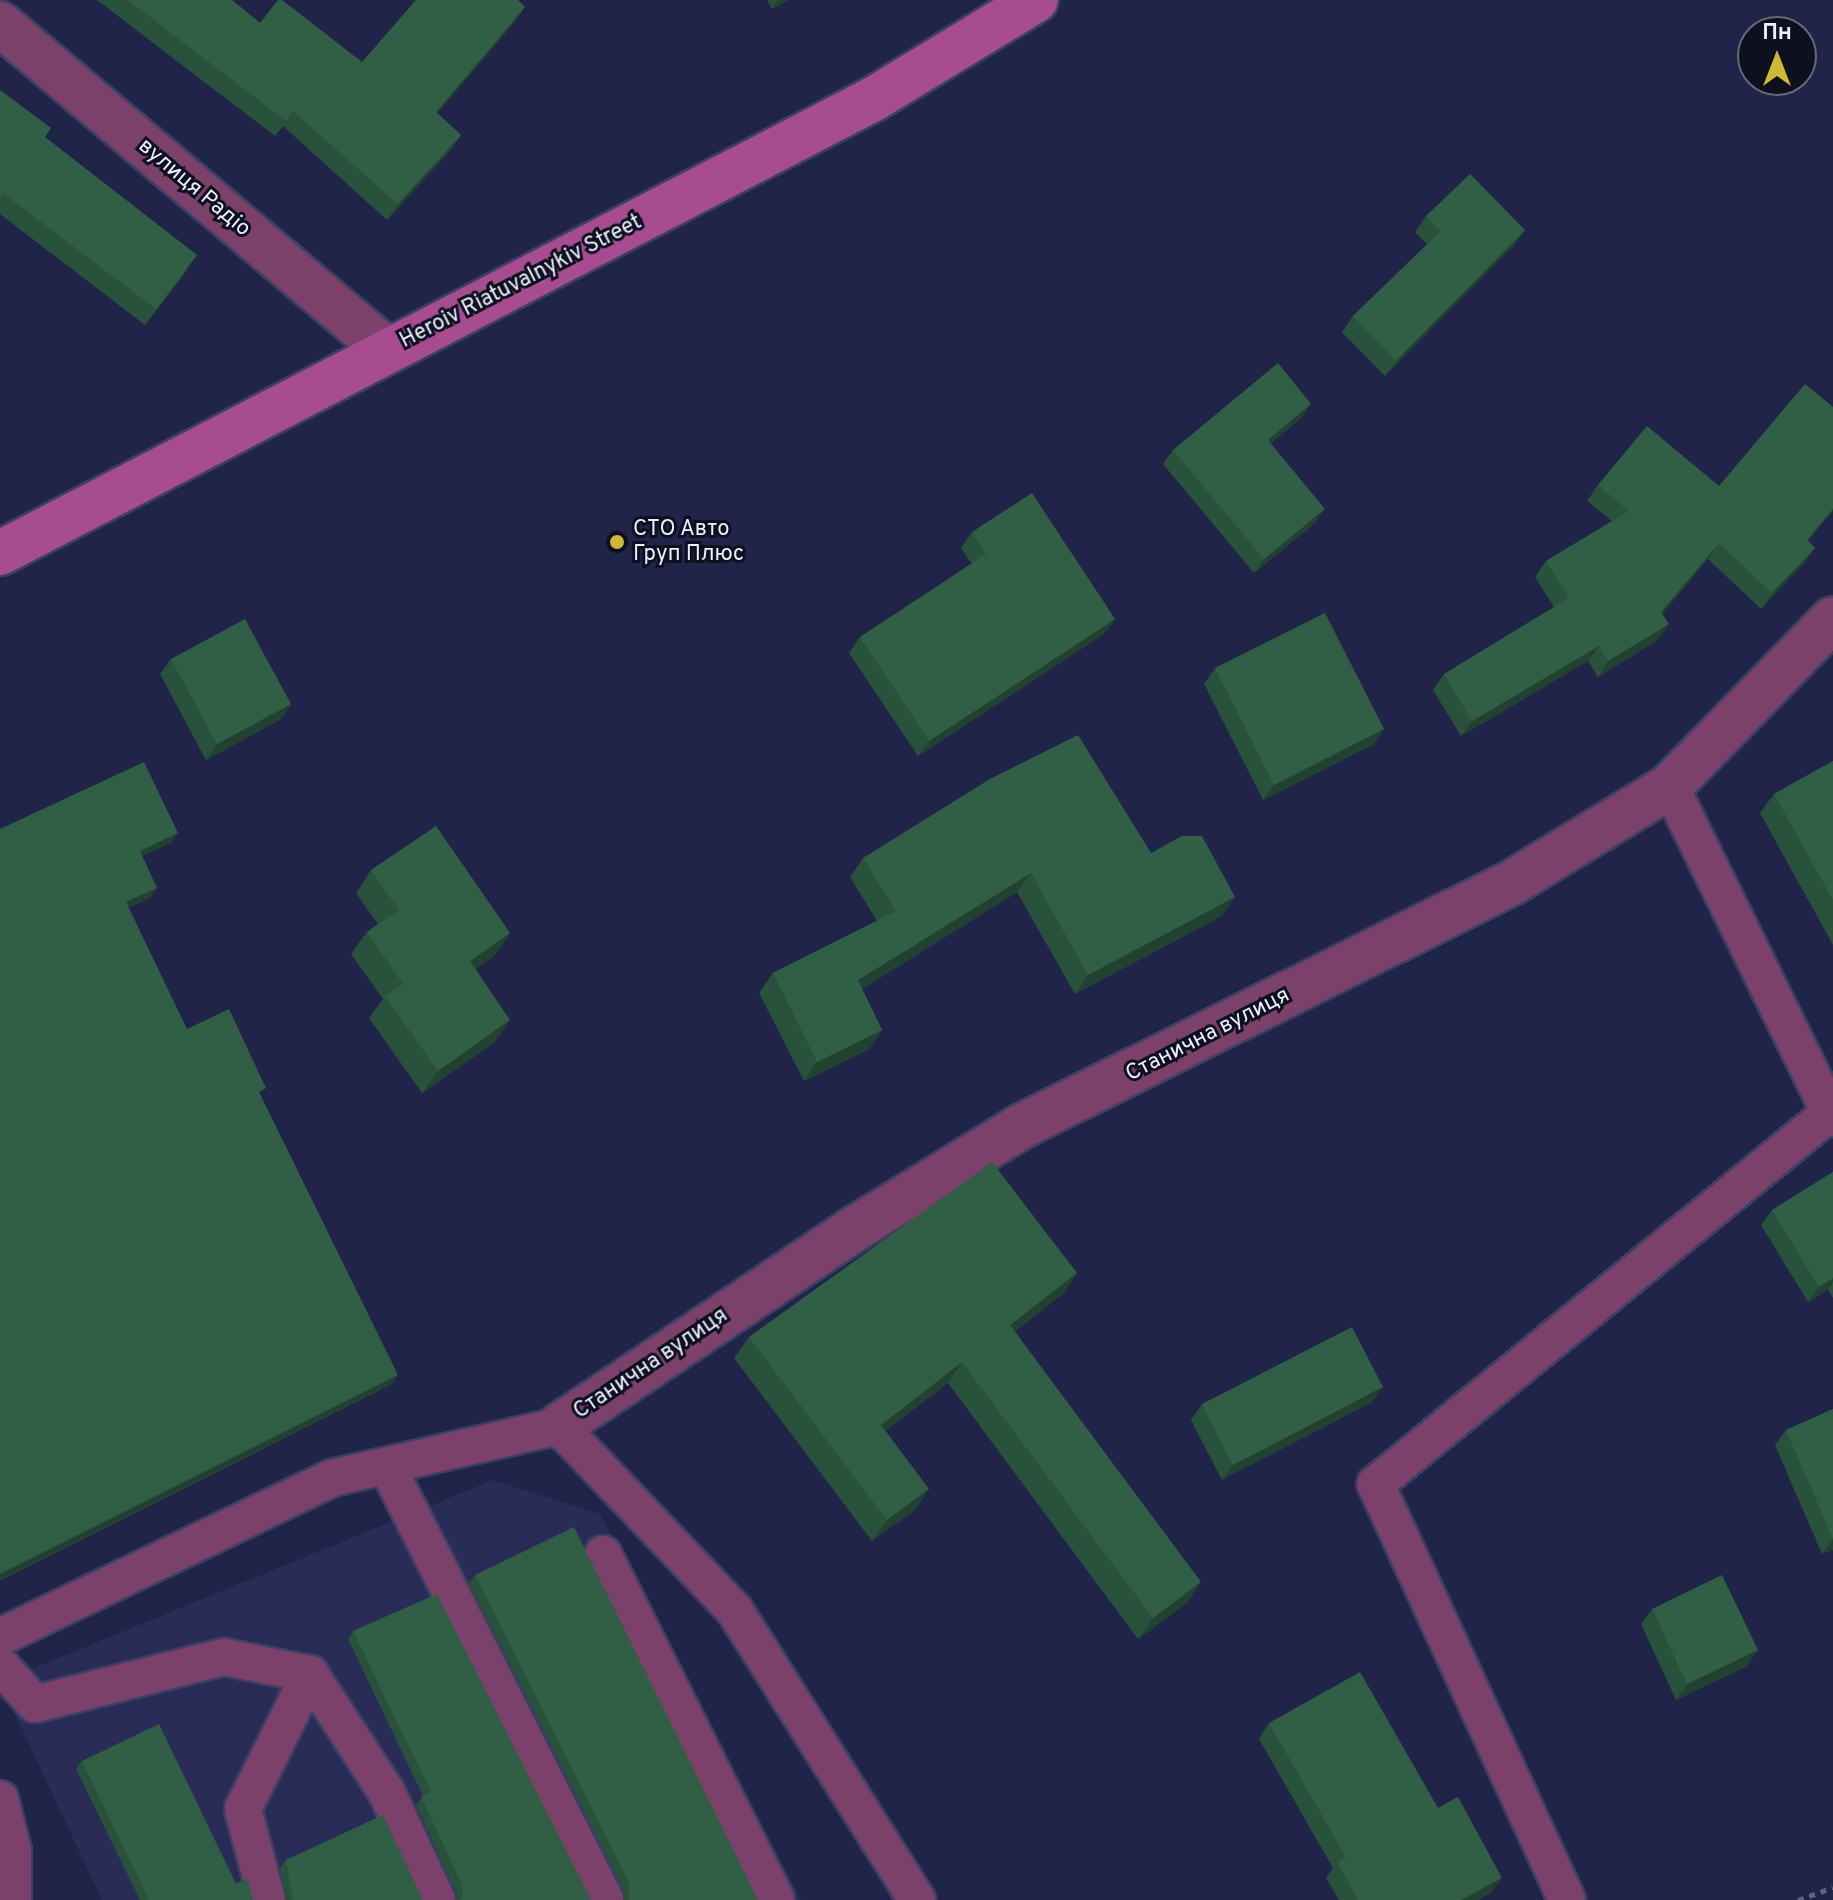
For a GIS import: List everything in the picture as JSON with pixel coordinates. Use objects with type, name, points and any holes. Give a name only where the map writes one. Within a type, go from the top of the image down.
[{"type":"main road","name":"Heroiv Riatuvalnykiv Street","points":[[0,553],[875,98],[1021,4]]},
{"type":"street","name":"вулиця Радіо","points":[[0,24],[388,351]]},
{"type":"street","name":"Станична вулиця","points":[[559,1426],[854,1229],[1022,1126],[1513,882],[1670,786],[1833,619]]},
{"type":"lane","points":[[1567,1900],[1376,1484],[1831,1115],[1670,786]]},
{"type":"lane","points":[[0,1637],[332,1478],[559,1426],[735,1611],[917,1900]]},
{"type":"lane","points":[[387,1466],[605,1900]]},
{"type":"lane","points":[[603,1554],[776,1900]]},
{"type":"lane","points":[[0,1665],[35,1704],[224,1657],[310,1674],[387,1793],[437,1900]]},
{"type":"lane","points":[[267,1900],[243,1809],[310,1674]]},
{"type":"lane","points":[[0,1799],[13,1851],[13,1900]]},
{"type":"path","points":[[1798,1900],[1833,1887]]},
{"type":"shaded area","points":[[493,1480],[600,1514],[801,1900],[102,1900],[0,1682]]},
{"type":"building","points":[[128,0],[232,0],[260,23],[278,0],[282,0],[362,62],[416,0],[518,0],[525,7],[436,112],[461,135],[398,204],[293,111],[286,121]]},
{"type":"building","points":[[0,90],[51,128],[45,137],[197,255],[156,309],[3,193],[0,197]]},
{"type":"building","points":[[1470,174],[1525,230],[1396,361],[1353,316],[1441,231],[1426,216]]},
{"type":"building","points":[[1278,363],[1311,404],[1268,440],[1325,509],[1264,559],[1173,450]]},
{"type":"building","points":[[1805,384],[1833,407],[1833,509],[1807,540],[1815,548],[1772,593],[1719,543],[1661,612],[1669,624],[1608,661],[1599,646],[1472,721],[1444,674],[1569,598],[1546,561],[1629,511],[1598,485],[1647,426],[1719,486]]},
{"type":"building","points":[[1032,493],[1115,619],[929,741],[860,637],[986,554],[972,532]]},
{"type":"building","points":[[1325,613],[1384,729],[1274,785],[1215,668]]},
{"type":"building","points":[[245,619],[291,704],[217,744],[171,659]]},
{"type":"building","points":[[1078,735],[1151,853],[1182,836],[1202,836],[1235,897],[1088,975],[1031,873],[858,980],[882,1030],[817,1062],[773,973],[896,911],[863,858],[990,779]]},
{"type":"building","points":[[1833,761],[1833,900],[1774,794]]},
{"type":"building","points":[[144,762],[178,833],[140,851],[157,888],[126,902],[187,1029],[229,1009],[266,1088],[259,1092],[398,1375],[0,1574],[0,829]]},
{"type":"building","points":[[436,826],[510,933],[470,961],[510,1020],[438,1071],[385,996],[403,984],[367,932],[399,910],[371,870]]},
{"type":"building","points":[[992,1162],[1077,1273],[1010,1325],[1201,1582],[1153,1618],[962,1362],[881,1425],[929,1489],[887,1520],[749,1337]]},
{"type":"building","points":[[1833,1172],[1833,1278],[1819,1287],[1772,1210]]},
{"type":"building","points":[[1352,1327],[1383,1387],[1233,1465],[1202,1404]]},
{"type":"building","points":[[1833,1409],[1833,1539],[1786,1430]]},
{"type":"building","points":[[574,1527],[758,1900],[629,1900],[629,1883],[475,1575]]},
{"type":"building","points":[[1722,1575],[1758,1650],[1687,1684],[1652,1609]]},
{"type":"building","points":[[437,1594],[591,1900],[460,1900],[462,1884],[421,1797],[431,1792],[353,1631]]},
{"type":"building","points":[[1360,1672],[1438,1808],[1458,1797],[1502,1878],[1461,1900],[1358,1900],[1337,1862],[1346,1857],[1269,1723]]},
{"type":"building","points":[[159,1724],[236,1884],[247,1878],[254,1900],[149,1900],[82,1761]]},
{"type":"building","points":[[383,1815],[423,1900],[291,1900],[286,1860]]},
{"type":"place","name":"СТО Авто Груп Плюс","points":[[617,542]]}]
